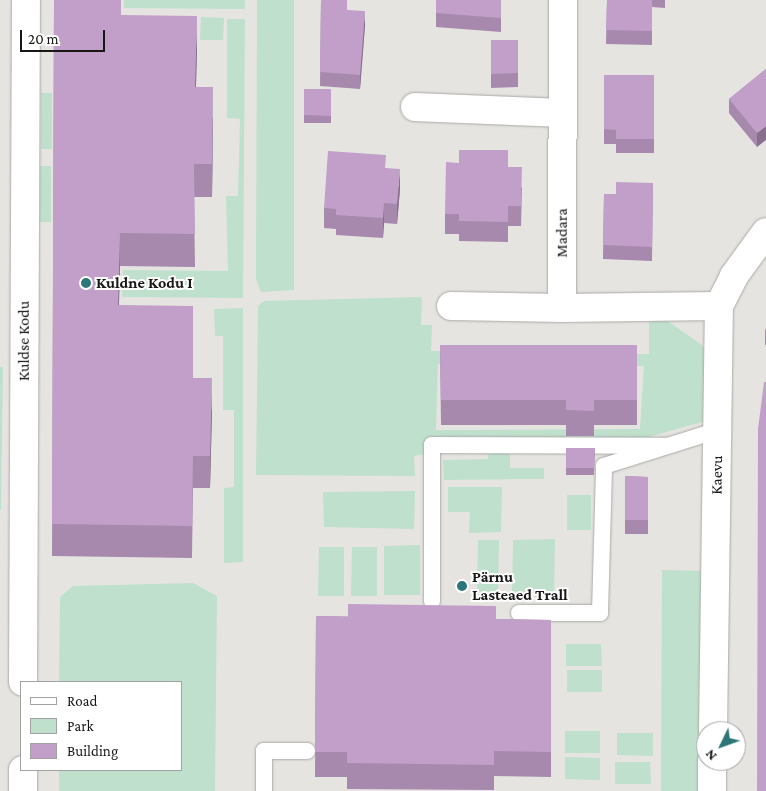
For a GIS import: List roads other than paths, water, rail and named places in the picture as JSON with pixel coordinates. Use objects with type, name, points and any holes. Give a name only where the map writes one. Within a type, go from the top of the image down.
[{"type":"street","name":"Kuldse Kodu","points":[[23,681],[12,540],[26,0]]},
{"type":"street","name":"Madara","points":[[562,308],[563,0]]},
{"type":"street","points":[[415,108],[562,114]]},
{"type":"street","name":"Kaevu","points":[[713,721],[719,306],[734,276],[766,232]]},
{"type":"street","points":[[451,306],[562,308],[719,306]]},
{"type":"street","points":[[23,771],[23,791]]},
{"type":"street","points":[[712,771],[712,791]]},
{"type":"lane","points":[[519,613],[600,613],[604,466],[718,430]]},
{"type":"lane","points":[[432,601],[432,445],[664,446]]},
{"type":"lane","points":[[264,791],[264,752],[307,751]]},
{"type":"place","name":"Kuldne Kodu I","points":[[86,283]]},
{"type":"place","name":"Pärnu Lasteaed Trall","points":[[462,586]]}]
